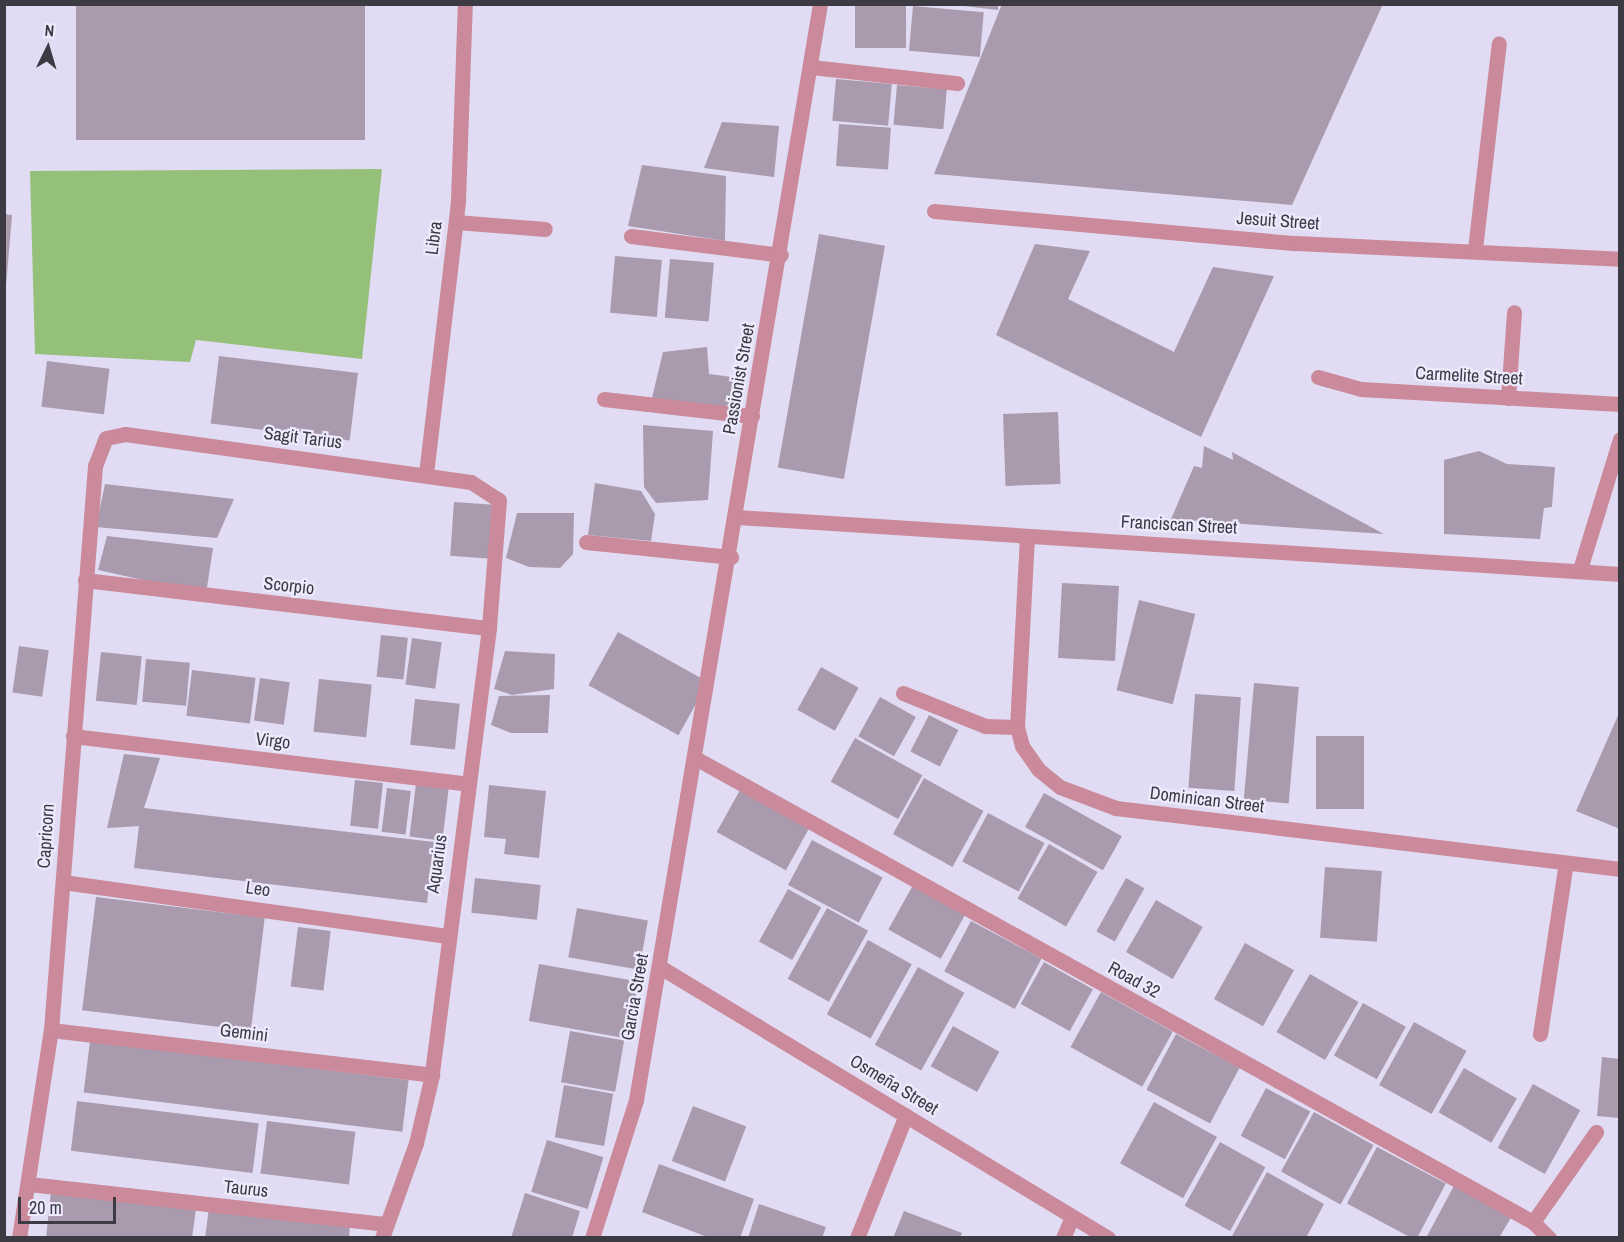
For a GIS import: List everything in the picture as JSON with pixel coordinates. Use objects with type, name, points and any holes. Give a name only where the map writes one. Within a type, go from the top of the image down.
[{"type":"street","name":"Libra","points":[[426,474],[456,222],[465,4]]},
{"type":"street","name":"Passionist Street","points":[[697,759],[752,416],[781,255],[820,4]]},
{"type":"street","points":[[1475,249],[1499,43]]},
{"type":"street","points":[[811,68],[957,84]]},
{"type":"street","name":"Jesuit Street","points":[[934,211],[1296,243],[1475,249],[1620,259]]},
{"type":"street","points":[[456,222],[545,229]]},
{"type":"street","points":[[631,236],[781,255]]},
{"type":"street","points":[[1508,398],[1514,312]]},
{"type":"street","name":"Carmelite Street","points":[[1318,377],[1361,389],[1620,405]]},
{"type":"street","points":[[604,399],[752,416]]},
{"type":"street","name":"Sagit Tarius","points":[[106,438],[125,434],[426,474],[493,491]]},
{"type":"street","name":"Capricorn","points":[[19,1238],[51,1030],[95,466],[106,438]]},
{"type":"street","points":[[1580,569],[1620,439]]},
{"type":"street","name":"Aquarius","points":[[385,1231],[416,1143],[432,1076],[447,936],[489,628],[499,512],[493,491]]},
{"type":"street","name":"Franciscan Street","points":[[737,517],[1580,569],[1620,574]]},
{"type":"street","name":"Dominican Street","points":[[1027,536],[1017,727],[1022,746],[1039,770],[1084,799],[1116,808],[1620,869]]},
{"type":"street","points":[[586,542],[731,557]]},
{"type":"street","name":"Scorpio","points":[[85,580],[489,628]]},
{"type":"street","points":[[903,693],[985,726],[1017,727]]},
{"type":"street","name":"Virgo","points":[[73,736],[468,784]]},
{"type":"street","name":"Garcia Street","points":[[592,1238],[636,1100],[697,759]]},
{"type":"street","name":"Road 32","points":[[697,759],[1533,1222],[1549,1238]]},
{"type":"street","points":[[1540,1034],[1566,863]]},
{"type":"street","name":"Leo","points":[[63,882],[447,936]]},
{"type":"street","name":"Osmeña Street","points":[[660,967],[1108,1238]]},
{"type":"street","name":"Gemini","points":[[51,1030],[432,1076]]},
{"type":"street","points":[[857,1238],[906,1115]]},
{"type":"street","points":[[1533,1222],[1596,1132]]},
{"type":"street","name":"Taurus","points":[[29,1184],[385,1231]]},
{"type":"street","points":[[1063,1238],[1072,1217]]},
{"type":"green space","points":[[382,169],[362,359],[196,340],[190,362],[35,354],[30,171]]},
{"type":"building","points":[[76,4],[365,4],[365,140],[76,140]]},
{"type":"building","points":[[855,4],[906,4],[906,48],[855,48]]},
{"type":"building","points":[[1002,4],[1383,4],[1292,205],[934,174]]},
{"type":"building","points":[[955,5],[998,5],[998,10]]},
{"type":"building","points":[[913,6],[984,12],[980,57],[909,51]]},
{"type":"building","points":[[836,79],[892,84],[888,126],[832,121]]},
{"type":"building","points":[[897,85],[947,89],[943,129],[894,125]]},
{"type":"building","points":[[722,122],[779,126],[774,177],[704,168]]},
{"type":"building","points":[[839,124],[891,128],[888,170],[836,166]]},
{"type":"building","points":[[642,165],[726,176],[725,241],[628,226]]},
{"type":"building","points":[[4,214],[12,215],[6,286],[4,286]]},
{"type":"building","points":[[819,234],[885,246],[844,479],[778,467]]},
{"type":"building","points":[[1035,244],[1090,251],[1068,299],[1174,352],[1213,267],[1274,276],[1201,437],[996,335]]},
{"type":"building","points":[[615,256],[662,260],[657,317],[610,313]]},
{"type":"building","points":[[670,259],[714,263],[709,322],[665,318]]},
{"type":"building","points":[[707,347],[709,374],[740,378],[733,403],[713,411],[652,398],[663,352]]},
{"type":"building","points":[[219,356],[358,373],[350,441],[211,423]]},
{"type":"building","points":[[47,361],[110,369],[104,414],[41,407]]},
{"type":"building","points":[[1058,412],[1061,484],[1006,486],[1003,414]]},
{"type":"building","points":[[643,425],[713,431],[708,500],[656,503],[644,487]]},
{"type":"building","points":[[1204,446],[1233,460],[1232,452],[1384,534],[1171,519],[1194,466],[1202,468]]},
{"type":"building","points":[[1479,451],[1507,464],[1555,467],[1552,507],[1544,508],[1540,539],[1444,534],[1444,460]]},
{"type":"building","points":[[595,483],[641,491],[655,514],[651,541],[588,535]]},
{"type":"building","points":[[105,484],[234,499],[217,538],[96,527]]},
{"type":"building","points":[[454,502],[494,505],[490,559],[450,556]]},
{"type":"building","points":[[517,513],[574,513],[573,554],[560,568],[529,567],[506,558]]},
{"type":"building","points":[[107,536],[213,548],[206,594],[98,570]]},
{"type":"building","points":[[1062,583],[1119,586],[1115,661],[1058,658]]},
{"type":"building","points":[[1139,600],[1195,614],[1173,704],[1117,690]]},
{"type":"building","points":[[618,632],[708,682],[679,735],[588,685]]},
{"type":"building","points":[[381,635],[408,638],[403,680],[377,677]]},
{"type":"building","points":[[412,638],[442,642],[435,689],[405,685]]},
{"type":"building","points":[[19,646],[49,650],[42,697],[12,693]]},
{"type":"building","points":[[505,651],[555,654],[554,689],[512,695],[494,689]]},
{"type":"building","points":[[101,652],[142,656],[137,705],[96,701]]},
{"type":"building","points":[[146,659],[190,663],[186,706],[142,702]]},
{"type":"building","points":[[821,667],[859,688],[835,731],[797,710]]},
{"type":"building","points":[[192,670],[256,678],[250,723],[186,716]]},
{"type":"building","points":[[260,678],[290,682],[284,725],[254,721]]},
{"type":"building","points":[[319,679],[372,685],[366,737],[313,732]]},
{"type":"building","points":[[1254,683],[1299,687],[1289,803],[1244,800]]},
{"type":"building","points":[[1195,694],[1241,697],[1234,791],[1188,788]]},
{"type":"building","points":[[550,695],[548,733],[511,733],[491,725],[499,696]]},
{"type":"building","points":[[880,697],[916,717],[894,756],[858,736]]},
{"type":"building","points":[[415,699],[460,704],[455,749],[410,745]]},
{"type":"building","points":[[1620,711],[1620,829],[1576,811]]},
{"type":"building","points":[[929,715],[958,730],[940,767],[910,752]]},
{"type":"building","points":[[1316,736],[1364,736],[1364,809],[1316,809]]},
{"type":"building","points":[[855,738],[922,775],[898,819],[831,782]]},
{"type":"building","points":[[124,754],[160,758],[144,808],[434,842],[427,903],[134,868],[139,826],[107,828]]},
{"type":"building","points":[[924,778],[983,811],[952,867],[893,834]]},
{"type":"building","points":[[355,780],[383,783],[378,829],[350,826]]},
{"type":"building","points":[[416,784],[449,788],[442,841],[410,837]]},
{"type":"building","points":[[489,785],[546,791],[539,858],[504,854],[506,839],[484,837]]},
{"type":"building","points":[[387,788],[411,791],[405,835],[382,832]]},
{"type":"building","points":[[740,790],[809,828],[786,870],[717,832]]},
{"type":"building","points":[[1044,793],[1122,836],[1103,870],[1025,827]]},
{"type":"building","points":[[988,813],[1045,843],[1019,892],[962,862]]},
{"type":"building","points":[[812,840],[883,878],[859,923],[788,885]]},
{"type":"building","points":[[1049,844],[1097,872],[1066,927],[1018,899]]},
{"type":"building","points":[[1325,867],[1382,871],[1377,942],[1320,938]]},
{"type":"building","points":[[475,878],[541,885],[537,920],[471,913]]},
{"type":"building","points":[[1126,878],[1144,888],[1115,942],[1096,931]]},
{"type":"building","points":[[913,885],[965,914],[941,959],[888,930]]},
{"type":"building","points":[[788,889],[821,907],[792,960],[759,941]]},
{"type":"building","points":[[96,897],[265,918],[251,1031],[82,1010]]},
{"type":"building","points":[[1156,900],[1203,927],[1173,979],[1126,952]]},
{"type":"building","points":[[577,908],[648,921],[639,970],[568,957]]},
{"type":"building","points":[[827,908],[868,931],[829,1002],[788,979]]},
{"type":"building","points":[[971,921],[1042,959],[1015,1009],[944,971]]},
{"type":"building","points":[[298,927],[331,931],[323,991],[291,987]]},
{"type":"building","points":[[868,940],[912,964],[871,1039],[827,1014]]},
{"type":"building","points":[[1245,943],[1294,970],[1263,1026],[1214,999]]},
{"type":"building","points":[[1044,962],[1093,989],[1070,1031],[1021,1004]]},
{"type":"building","points":[[539,964],[638,982],[628,1039],[529,1021]]},
{"type":"building","points":[[918,967],[964,993],[921,1071],[875,1045]]},
{"type":"building","points":[[1310,974],[1358,1002],[1325,1060],[1276,1032]]},
{"type":"building","points":[[1101,992],[1173,1032],[1142,1087],[1070,1047]]},
{"type":"building","points":[[1363,1003],[1406,1027],[1377,1079],[1334,1055]]},
{"type":"building","points":[[1414,1022],[1466,1051],[1432,1114],[1379,1085]]},
{"type":"building","points":[[953,1026],[999,1052],[977,1092],[931,1066]]},
{"type":"building","points":[[570,1031],[624,1041],[615,1092],[561,1082]]},
{"type":"building","points":[[1176,1034],[1240,1068],[1210,1123],[1146,1090]]},
{"type":"building","points":[[90,1041],[409,1080],[402,1132],[84,1093]]},
{"type":"building","points":[[1602,1057],[1620,1059],[1620,1118],[1597,1116]]},
{"type":"building","points":[[1464,1068],[1517,1098],[1491,1143],[1438,1112]]},
{"type":"building","points":[[1533,1084],[1580,1110],[1545,1174],[1498,1148]]},
{"type":"building","points":[[564,1085],[613,1094],[604,1146],[555,1137]]},
{"type":"building","points":[[1266,1088],[1310,1111],[1285,1159],[1241,1136]]},
{"type":"building","points":[[77,1101],[259,1123],[253,1173],[71,1151]]},
{"type":"building","points":[[1154,1102],[1217,1137],[1183,1198],[1120,1163]]},
{"type":"building","points":[[693,1106],[746,1126],[725,1182],[672,1161]]},
{"type":"building","points":[[1314,1112],[1373,1145],[1341,1204],[1281,1171]]},
{"type":"building","points":[[267,1121],[355,1132],[349,1184],[261,1174]]},
{"type":"building","points":[[547,1140],[603,1157],[588,1209],[531,1192]]},
{"type":"building","points":[[1220,1142],[1265,1167],[1230,1231],[1185,1206]]},
{"type":"building","points":[[1377,1147],[1446,1184],[1417,1238],[1412,1238],[1347,1204]]},
{"type":"building","points":[[659,1164],[754,1199],[740,1238],[710,1238],[642,1212]]},
{"type":"building","points":[[1267,1172],[1324,1204],[1306,1238],[1231,1238]]},
{"type":"building","points":[[1456,1182],[1513,1214],[1499,1238],[1426,1238]]},
{"type":"building","points":[[51,1191],[196,1209],[192,1238],[46,1238]]},
{"type":"building","points":[[525,1193],[580,1211],[572,1238],[511,1238]]},
{"type":"building","points":[[759,1204],[826,1227],[822,1238],[748,1238]]},
{"type":"building","points":[[209,1208],[350,1225],[349,1238],[205,1238]]},
{"type":"building","points":[[904,1211],[962,1233],[960,1238],[893,1238]]}]
